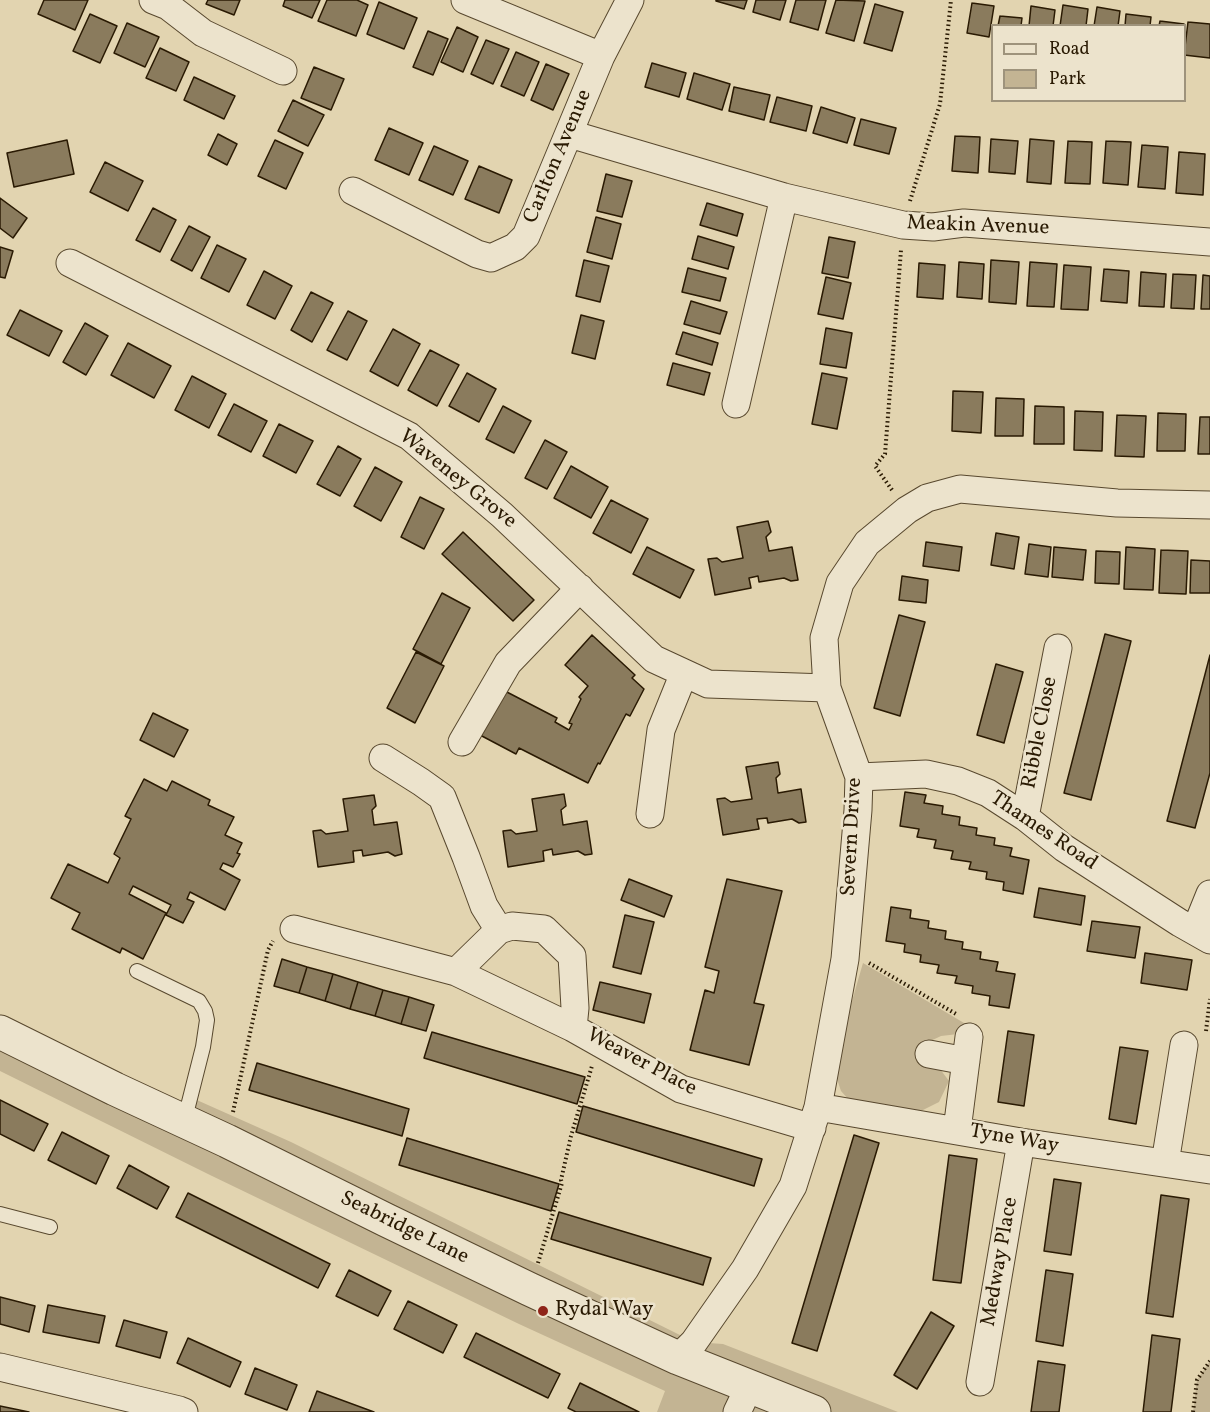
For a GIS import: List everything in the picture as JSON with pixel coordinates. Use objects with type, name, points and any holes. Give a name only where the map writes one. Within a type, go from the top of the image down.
[{"type":"street","points":[[465,0],[601,56]]},
{"type":"street","name":"Carlton Avenue","points":[[353,191],[477,254],[491,258],[515,248],[526,236],[601,56],[630,0]]},
{"type":"street","points":[[163,2],[203,33],[283,71]]},
{"type":"street","name":"Meakin Avenue","points":[[570,134],[784,197],[903,225],[933,227],[964,223],[1210,242]]},
{"type":"street","points":[[736,404],[784,197]]},
{"type":"street","name":"Waveney Grove","points":[[70,263],[409,436],[502,515],[654,659],[708,684],[827,687]]},
{"type":"street","name":"Severn Drive","points":[[678,1358],[694,1342],[745,1269],[793,1186],[815,1118],[846,949],[858,810],[859,777],[827,687],[824,638],[840,583],[867,543],[907,510],[927,498],[960,489],[1117,503],[1210,505]]},
{"type":"street","points":[[462,742],[508,663],[580,588]]},
{"type":"street","name":"Ribble Close","points":[[1025,817],[1058,648]]},
{"type":"street","points":[[650,814],[661,730],[684,673]]},
{"type":"street","points":[[383,758],[442,797],[484,906],[499,930],[456,972]]},
{"type":"street","name":"Thames Road","points":[[859,777],[926,774],[958,781],[987,793],[1025,817],[1064,848],[1203,936]]},
{"type":"street","points":[[1203,936],[1210,894]]},
{"type":"street","name":"Weaver Place","points":[[499,930],[512,926],[544,930],[572,956],[575,1008],[573,1028]]},
{"type":"street","name":"Weaver Place","points":[[294,929],[456,972],[573,1028],[681,1089],[815,1118]]},
{"type":"street","name":"Seabridge Lane","points":[[0,1032],[529,1289],[678,1358],[743,1400],[814,1412]]},
{"type":"street","points":[[1165,1164],[1184,1046]]},
{"type":"street","points":[[929,1054],[968,1049],[957,1130]]},
{"type":"street","name":"Tyne Way","points":[[815,1118],[957,1130],[1021,1142],[1210,1170]]},
{"type":"street","name":"Medway Place","points":[[980,1382],[1021,1142]]},
{"type":"street","points":[[0,1367],[184,1412]]},
{"type":"lane","points":[[137,970],[199,1001],[205,1011],[207,1020],[203,1047],[184,1122]]},
{"type":"lane","points":[[0,1214],[51,1227]]},
{"type":"path","points":[[907,510],[875,466],[885,454],[903,225],[940,104],[951,0]]},
{"type":"path","points":[[227,1141],[268,950],[280,926],[294,929]]},
{"type":"path","points":[[846,949],[972,1023],[968,1049]]},
{"type":"path","points":[[529,1289],[562,1183],[571,1136],[599,1042]]},
{"type":"path","points":[[1194,1412],[1197,1380],[1210,1360]]},
{"type":"green space","points":[[863,963],[964,1023],[958,1034],[941,1036],[922,1045],[949,1081],[939,1102],[915,1114],[849,1100],[841,1091],[836,1076],[841,1039]]},
{"type":"green space","points":[[0,1032],[184,1122],[190,1097],[291,1142],[694,1342],[723,1344],[898,1412],[657,1412],[665,1391],[519,1324],[0,1071]]},
{"type":"green space","points":[[1210,1361],[1210,1412],[1193,1412],[1197,1380]]},
{"type":"building","points":[[44,0],[88,0],[75,30],[38,14]]},
{"type":"building","points":[[208,0],[240,0],[234,15],[206,4]]},
{"type":"building","points":[[285,0],[320,0],[312,18],[283,6]]},
{"type":"building","points":[[327,0],[357,0],[368,5],[356,36],[318,21]]},
{"type":"building","points":[[716,0],[747,0],[744,9]]},
{"type":"building","points":[[756,0],[786,0],[780,20],[753,12]]},
{"type":"building","points":[[796,0],[826,0],[818,30],[790,22]]},
{"type":"building","points":[[836,0],[865,1],[854,41],[826,33]]},
{"type":"building","points":[[379,2],[417,18],[404,49],[367,34]]},
{"type":"building","points":[[972,3],[994,6],[989,37],[967,33]]},
{"type":"building","points":[[875,4],[903,12],[892,51],[864,43]]},
{"type":"building","points":[[1063,5],[1088,9],[1086,24],[1060,24]]},
{"type":"building","points":[[1031,6],[1055,10],[1053,24],[1029,24]]},
{"type":"building","points":[[1097,7],[1120,11],[1118,24],[1094,24]]},
{"type":"building","points":[[90,14],[117,26],[100,63],[73,51]]},
{"type":"building","points":[[1126,14],[1151,17],[1150,24],[1125,24]]},
{"type":"building","points":[[1000,16],[1022,18],[1021,24],[998,24]]},
{"type":"building","points":[[1160,21],[1184,24],[1159,24]]},
{"type":"building","points":[[1188,22],[1210,24],[1210,58],[1186,55]]},
{"type":"building","points":[[127,23],[159,37],[145,67],[114,53]]},
{"type":"building","points":[[457,27],[478,37],[463,72],[441,62]]},
{"type":"building","points":[[428,31],[448,39],[433,75],[413,67]]},
{"type":"building","points":[[486,40],[509,49],[493,84],[471,74]]},
{"type":"building","points":[[160,48],[189,62],[176,91],[146,78]]},
{"type":"building","points":[[516,52],[539,62],[524,96],[501,86]]},
{"type":"building","points":[[652,63],[686,73],[679,97],[645,87]]},
{"type":"building","points":[[546,64],[569,74],[553,110],[531,100]]},
{"type":"building","points":[[314,67],[344,79],[331,110],[301,98]]},
{"type":"building","points":[[694,73],[730,84],[722,110],[687,99]]},
{"type":"building","points":[[194,77],[235,96],[224,119],[184,100]]},
{"type":"building","points":[[734,87],[770,95],[764,120],[729,111]]},
{"type":"building","points":[[777,97],[812,106],[806,131],[770,122]]},
{"type":"building","points":[[293,100],[324,115],[308,146],[278,131]]},
{"type":"building","points":[[821,107],[855,118],[847,143],[813,133]]},
{"type":"building","points":[[861,119],[896,128],[889,154],[854,145]]},
{"type":"building","points":[[389,128],[423,143],[409,175],[375,160]]},
{"type":"building","points":[[218,134],[237,144],[227,165],[208,155]]},
{"type":"building","points":[[955,136],[980,137],[978,173],[952,171]]},
{"type":"building","points":[[991,139],[1018,141],[1015,174],[989,172]]},
{"type":"building","points":[[1030,139],[1054,141],[1051,184],[1027,182]]},
{"type":"building","points":[[67,140],[74,174],[14,187],[7,153]]},
{"type":"building","points":[[275,140],[303,153],[286,189],[258,176]]},
{"type":"building","points":[[1068,141],[1092,142],[1090,184],[1065,183]]},
{"type":"building","points":[[1106,141],[1131,142],[1128,185],[1103,183]]},
{"type":"building","points":[[1142,145],[1168,147],[1165,189],[1138,187]]},
{"type":"building","points":[[434,146],[468,161],[453,195],[419,180]]},
{"type":"building","points":[[1179,152],[1205,154],[1203,195],[1176,193]]},
{"type":"building","points":[[105,162],[143,181],[128,211],[90,192]]},
{"type":"building","points":[[479,166],[512,180],[499,213],[465,199]]},
{"type":"building","points":[[606,174],[632,181],[622,217],[597,211]]},
{"type":"building","points":[[0,198],[27,218],[13,238],[0,228]]},
{"type":"building","points":[[707,203],[743,214],[737,236],[700,225]]},
{"type":"building","points":[[153,208],[176,220],[160,252],[136,240]]},
{"type":"building","points":[[596,217],[621,224],[612,259],[587,252]]},
{"type":"building","points":[[189,226],[210,237],[192,271],[171,260]]},
{"type":"building","points":[[698,236],[734,247],[728,269],[692,259]]},
{"type":"building","points":[[829,237],[855,242],[848,278],[822,273]]},
{"type":"building","points":[[217,245],[246,259],[229,292],[201,278]]},
{"type":"building","points":[[0,247],[13,251],[5,278],[0,277]]},
{"type":"building","points":[[584,260],[609,266],[600,302],[576,296]]},
{"type":"building","points":[[991,260],[1019,262],[1016,304],[989,302]]},
{"type":"building","points":[[959,262],[984,264],[982,299],[957,297]]},
{"type":"building","points":[[1030,262],[1057,264],[1054,307],[1027,306]]},
{"type":"building","points":[[919,263],[945,265],[943,299],[917,297]]},
{"type":"building","points":[[1064,265],[1091,267],[1088,310],[1061,309]]},
{"type":"building","points":[[688,268],[726,278],[720,301],[682,292]]},
{"type":"building","points":[[1104,269],[1129,271],[1127,303],[1101,301]]},
{"type":"building","points":[[264,271],[292,286],[275,319],[247,305]]},
{"type":"building","points":[[1141,272],[1166,274],[1164,307],[1139,306]]},
{"type":"building","points":[[1173,274],[1196,275],[1194,309],[1171,308]]},
{"type":"building","points":[[1203,275],[1210,276],[1210,309],[1201,309]]},
{"type":"building","points":[[826,277],[851,283],[843,319],[818,314]]},
{"type":"building","points":[[311,292],[333,303],[312,342],[291,330]]},
{"type":"building","points":[[691,301],[727,312],[720,334],[684,324]]},
{"type":"building","points":[[20,310],[62,331],[49,356],[7,335]]},
{"type":"building","points":[[348,311],[367,321],[347,360],[327,350]]},
{"type":"building","points":[[581,315],[604,321],[595,359],[572,353]]},
{"type":"building","points":[[85,323],[108,336],[86,375],[63,362]]},
{"type":"building","points":[[826,328],[852,333],[846,368],[820,364]]},
{"type":"building","points":[[393,329],[420,344],[398,386],[370,371]]},
{"type":"building","points":[[683,332],[718,343],[712,365],[676,354]]},
{"type":"building","points":[[128,343],[171,366],[154,398],[111,375]]},
{"type":"building","points":[[430,350],[459,365],[437,406],[408,390]]},
{"type":"building","points":[[673,363],[710,373],[704,395],[667,385]]},
{"type":"building","points":[[467,373],[496,389],[479,422],[449,406]]},
{"type":"building","points":[[822,373],[847,378],[837,429],[812,424]]},
{"type":"building","points":[[192,376],[226,394],[209,428],[175,410]]},
{"type":"building","points":[[953,391],[983,392],[981,433],[952,431]]},
{"type":"building","points":[[996,398],[1024,399],[1023,436],[995,436]]},
{"type":"building","points":[[234,404],[267,421],[251,452],[218,435]]},
{"type":"building","points":[[503,406],[531,421],[514,453],[486,439]]},
{"type":"building","points":[[1035,406],[1064,407],[1064,444],[1034,444]]},
{"type":"building","points":[[1075,411],[1103,412],[1102,451],[1074,450]]},
{"type":"building","points":[[1158,413],[1186,414],[1185,451],[1157,451]]},
{"type":"building","points":[[1117,415],[1146,416],[1144,457],[1115,456]]},
{"type":"building","points":[[1200,417],[1210,417],[1210,454],[1198,454]]},
{"type":"building","points":[[279,424],[313,441],[296,473],[263,456]]},
{"type":"building","points":[[545,440],[567,452],[547,489],[525,478]]},
{"type":"building","points":[[338,446],[361,459],[340,496],[317,484]]},
{"type":"building","points":[[571,466],[608,487],[591,518],[554,498]]},
{"type":"building","points":[[375,467],[402,482],[381,521],[354,506]]},
{"type":"building","points":[[420,497],[444,509],[424,549],[401,537]]},
{"type":"building","points":[[611,500],[648,519],[631,553],[593,533]]},
{"type":"building","points":[[768,521],[771,532],[766,537],[769,551],[792,547],[798,580],[791,581],[784,578],[759,582],[758,576],[749,578],[751,588],[715,595],[708,559],[717,558],[722,562],[743,558],[737,527]]},
{"type":"building","points":[[463,532],[534,600],[513,621],[442,554]]},
{"type":"building","points":[[996,533],[1019,537],[1014,569],[991,565]]},
{"type":"building","points":[[926,542],[962,547],[959,571],[923,566]]},
{"type":"building","points":[[1029,544],[1051,547],[1048,577],[1025,574]]},
{"type":"building","points":[[647,547],[694,570],[680,598],[633,574]]},
{"type":"building","points":[[1054,547],[1086,550],[1083,580],[1052,577]]},
{"type":"building","points":[[1126,547],[1155,549],[1153,590],[1124,589]]},
{"type":"building","points":[[1161,550],[1188,551],[1186,594],[1159,593]]},
{"type":"building","points":[[1096,551],[1120,552],[1119,584],[1095,583]]},
{"type":"building","points":[[1191,560],[1210,561],[1210,593],[1190,593]]},
{"type":"building","points":[[902,576],[928,580],[926,603],[899,600]]},
{"type":"building","points":[[442,593],[470,608],[441,664],[413,649]]},
{"type":"building","points":[[899,615],[925,622],[900,716],[874,708]]},
{"type":"building","points":[[1105,634],[1131,641],[1091,800],[1064,793]]},
{"type":"building","points":[[592,635],[635,675],[632,678],[644,689],[630,716],[626,714],[588,783],[519,748],[516,754],[480,735],[503,690],[557,718],[555,722],[569,730],[572,724],[569,723],[581,699],[579,697],[588,686],[565,665]]},
{"type":"building","points":[[416,652],[444,666],[415,723],[387,708]]},
{"type":"building","points":[[1210,655],[1210,773],[1195,828],[1167,821]]},
{"type":"building","points":[[996,664],[1023,672],[1004,743],[977,735]]},
{"type":"building","points":[[153,713],[188,730],[174,757],[140,740]]},
{"type":"building","points":[[778,762],[780,774],[776,778],[778,793],[801,789],[806,822],[799,823],[792,819],[768,823],[767,818],[757,819],[759,829],[723,835],[717,799],[725,798],[731,802],[752,799],[746,767]]},
{"type":"building","points":[[144,779],[167,791],[172,781],[210,800],[208,805],[234,817],[225,835],[242,843],[237,853],[240,854],[233,867],[223,863],[220,869],[240,880],[225,910],[190,892],[187,899],[194,902],[183,923],[166,915],[171,905],[133,886],[129,894],[166,913],[143,959],[122,948],[120,953],[72,929],[80,913],[51,898],[68,864],[108,883],[120,858],[114,854],[131,819],[125,816]]},
{"type":"building","points":[[905,792],[926,795],[924,803],[943,806],[942,814],[960,817],[959,825],[977,828],[976,835],[995,838],[994,845],[1012,848],[1010,856],[1029,860],[1023,894],[1003,890],[1004,882],[986,879],[987,872],[969,869],[971,862],[951,859],[953,851],[934,848],[936,840],[917,837],[919,829],[900,826]]},
{"type":"building","points":[[564,794],[566,806],[561,810],[563,825],[587,821],[592,854],[585,855],[578,851],[553,855],[552,849],[543,851],[544,861],[508,867],[503,831],[511,830],[516,834],[537,831],[532,799]]},
{"type":"building","points":[[374,795],[376,806],[372,810],[374,825],[397,822],[402,854],[395,856],[388,852],[363,856],[362,850],[353,851],[354,862],[318,867],[313,831],[321,830],[326,834],[348,831],[343,799]]},
{"type":"building","points":[[629,879],[672,896],[664,917],[621,900]]},
{"type":"building","points":[[727,879],[782,891],[754,1003],[764,1005],[749,1065],[690,1050],[705,990],[714,993],[719,971],[705,967]]},
{"type":"building","points":[[1039,888],[1085,896],[1081,925],[1034,917]]},
{"type":"building","points":[[891,907],[911,910],[910,918],[929,921],[928,928],[946,931],[945,939],[963,942],[962,949],[981,952],[980,959],[998,962],[996,971],[1015,974],[1009,1008],[989,1005],[990,996],[972,993],[973,986],[955,983],[957,976],[937,973],[939,965],[920,962],[921,955],[904,952],[905,944],[886,941]]},
{"type":"building","points":[[625,915],[654,922],[641,974],[613,967]]},
{"type":"building","points":[[1092,921],[1140,927],[1135,958],[1087,951]]},
{"type":"building","points":[[1145,953],[1192,960],[1187,990],[1141,983]]},
{"type":"building","points":[[282,959],[307,967],[299,993],[274,986]]},
{"type":"building","points":[[307,967],[333,974],[325,1001],[299,993]]},
{"type":"building","points":[[333,974],[358,982],[350,1009],[325,1001]]},
{"type":"building","points":[[358,982],[383,990],[375,1016],[350,1009]]},
{"type":"building","points":[[600,982],[651,994],[644,1023],[593,1010]]},
{"type":"building","points":[[383,990],[409,997],[401,1024],[375,1016]]},
{"type":"building","points":[[409,997],[434,1005],[426,1031],[401,1024]]},
{"type":"building","points":[[1008,1031],[1034,1035],[1024,1106],[998,1102]]},
{"type":"building","points":[[432,1032],[585,1077],[577,1104],[424,1058]]},
{"type":"building","points":[[1120,1047],[1148,1051],[1136,1124],[1109,1119]]},
{"type":"building","points":[[257,1063],[409,1109],[402,1136],[249,1090]]},
{"type":"building","points":[[0,1100],[48,1124],[34,1151],[0,1134]]},
{"type":"building","points":[[583,1106],[762,1159],[754,1186],[576,1132]]},
{"type":"building","points":[[62,1132],[109,1156],[96,1184],[48,1160]]},
{"type":"building","points":[[854,1135],[879,1143],[817,1351],[792,1343]]},
{"type":"building","points":[[407,1138],[559,1184],[551,1211],[399,1165]]},
{"type":"building","points":[[949,1155],[977,1159],[961,1283],[933,1280]]},
{"type":"building","points":[[129,1165],[169,1187],[157,1209],[117,1188]]},
{"type":"building","points":[[1054,1179],[1081,1183],[1071,1255],[1044,1251]]},
{"type":"building","points":[[188,1193],[330,1264],[318,1288],[176,1217]]},
{"type":"building","points":[[1161,1195],[1189,1199],[1173,1317],[1146,1313]]},
{"type":"building","points":[[559,1212],[711,1258],[703,1285],[551,1239]]},
{"type":"building","points":[[349,1270],[391,1291],[378,1316],[336,1296]]},
{"type":"building","points":[[1046,1270],[1073,1274],[1063,1346],[1036,1341]]},
{"type":"building","points":[[0,1297],[35,1306],[29,1332],[0,1324]]},
{"type":"building","points":[[408,1301],[457,1325],[443,1353],[394,1329]]},
{"type":"building","points":[[48,1305],[105,1316],[99,1343],[43,1332]]},
{"type":"building","points":[[931,1312],[954,1326],[917,1389],[894,1375]]},
{"type":"building","points":[[124,1320],[167,1332],[160,1358],[116,1346]]},
{"type":"building","points":[[476,1333],[560,1374],[548,1398],[464,1357]]},
{"type":"building","points":[[1152,1335],[1180,1339],[1171,1412],[1143,1412]]},
{"type":"building","points":[[188,1338],[241,1362],[230,1387],[177,1363]]},
{"type":"building","points":[[1038,1361],[1065,1365],[1059,1412],[1031,1412]]},
{"type":"building","points":[[255,1368],[297,1385],[287,1410],[245,1394]]},
{"type":"building","points":[[580,1383],[639,1412],[576,1412],[568,1408]]},
{"type":"building","points":[[317,1391],[374,1412],[309,1412]]},
{"type":"building","points":[[0,1406],[29,1412],[0,1412]]},
{"type":"place","name":"Rydal Way","points":[[543,1311]]}]
